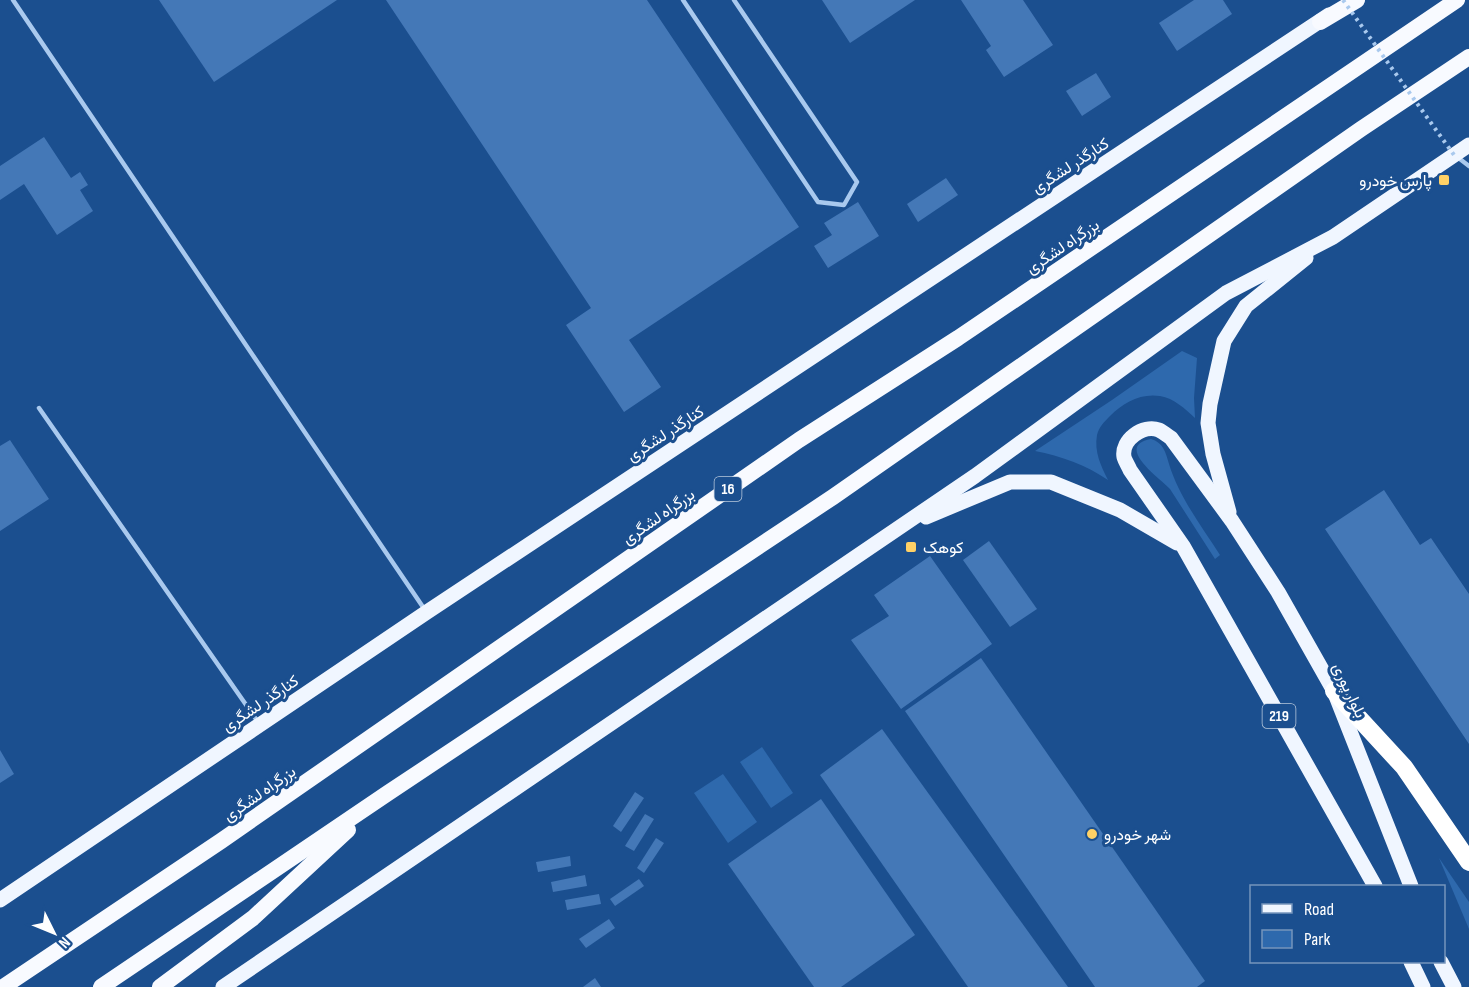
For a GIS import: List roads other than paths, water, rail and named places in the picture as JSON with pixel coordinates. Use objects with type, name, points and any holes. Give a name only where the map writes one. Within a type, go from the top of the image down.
[{"type":"highway","points":[[1320,22],[1357,0]]},
{"type":"highway","name":"بزرگراه لشگری","points":[[3,987],[231,834],[799,440],[968,332],[1457,0]]},
{"type":"highway","points":[[101,987],[832,497],[1361,129],[1469,57]]},
{"type":"highway","points":[[1334,691],[1404,767],[1469,862]]},
{"type":"highway","points":[[160,987],[254,918],[388,793]]},
{"type":"main road","name":"کنارگذر لشگری","points":[[0,900],[427,612],[1352,0]]},
{"type":"main road","points":[[1232,521],[1213,454],[1208,423],[1216,370],[1224,340],[1246,306],[1333,237],[1469,145]]},
{"type":"main road","points":[[223,987],[975,476],[1226,293],[1333,237]]},
{"type":"main road","points":[[1183,546],[1130,470],[1124,457],[1126,444],[1141,430],[1160,430],[1171,438],[1232,521]]},
{"type":"main road","points":[[892,531],[1011,482],[1051,482],[1120,510],[1183,546]]},
{"type":"main road","name":"بلوار پوری","points":[[1232,521],[1278,592],[1334,691],[1411,885]]},
{"type":"main road","name":"219","points":[[1183,546],[1374,885]]},
{"type":"main road","points":[[1412,963],[1424,987]]},
{"type":"main road","points":[[1442,963],[1454,987]]},
{"type":"lane","points":[[13,0],[427,612]]},
{"type":"lane","points":[[682,0],[818,202],[844,205],[857,182],[734,0]]},
{"type":"lane","points":[[1454,155],[1469,166]]},
{"type":"lane","points":[[39,408],[260,724]]},
{"type":"place","name":"پارس خودرو","points":[[1444,180]]},
{"type":"place","name":"کوهک","points":[[911,547]]},
{"type":"place","name":"شهر خودرو","points":[[1092,834]]}]
